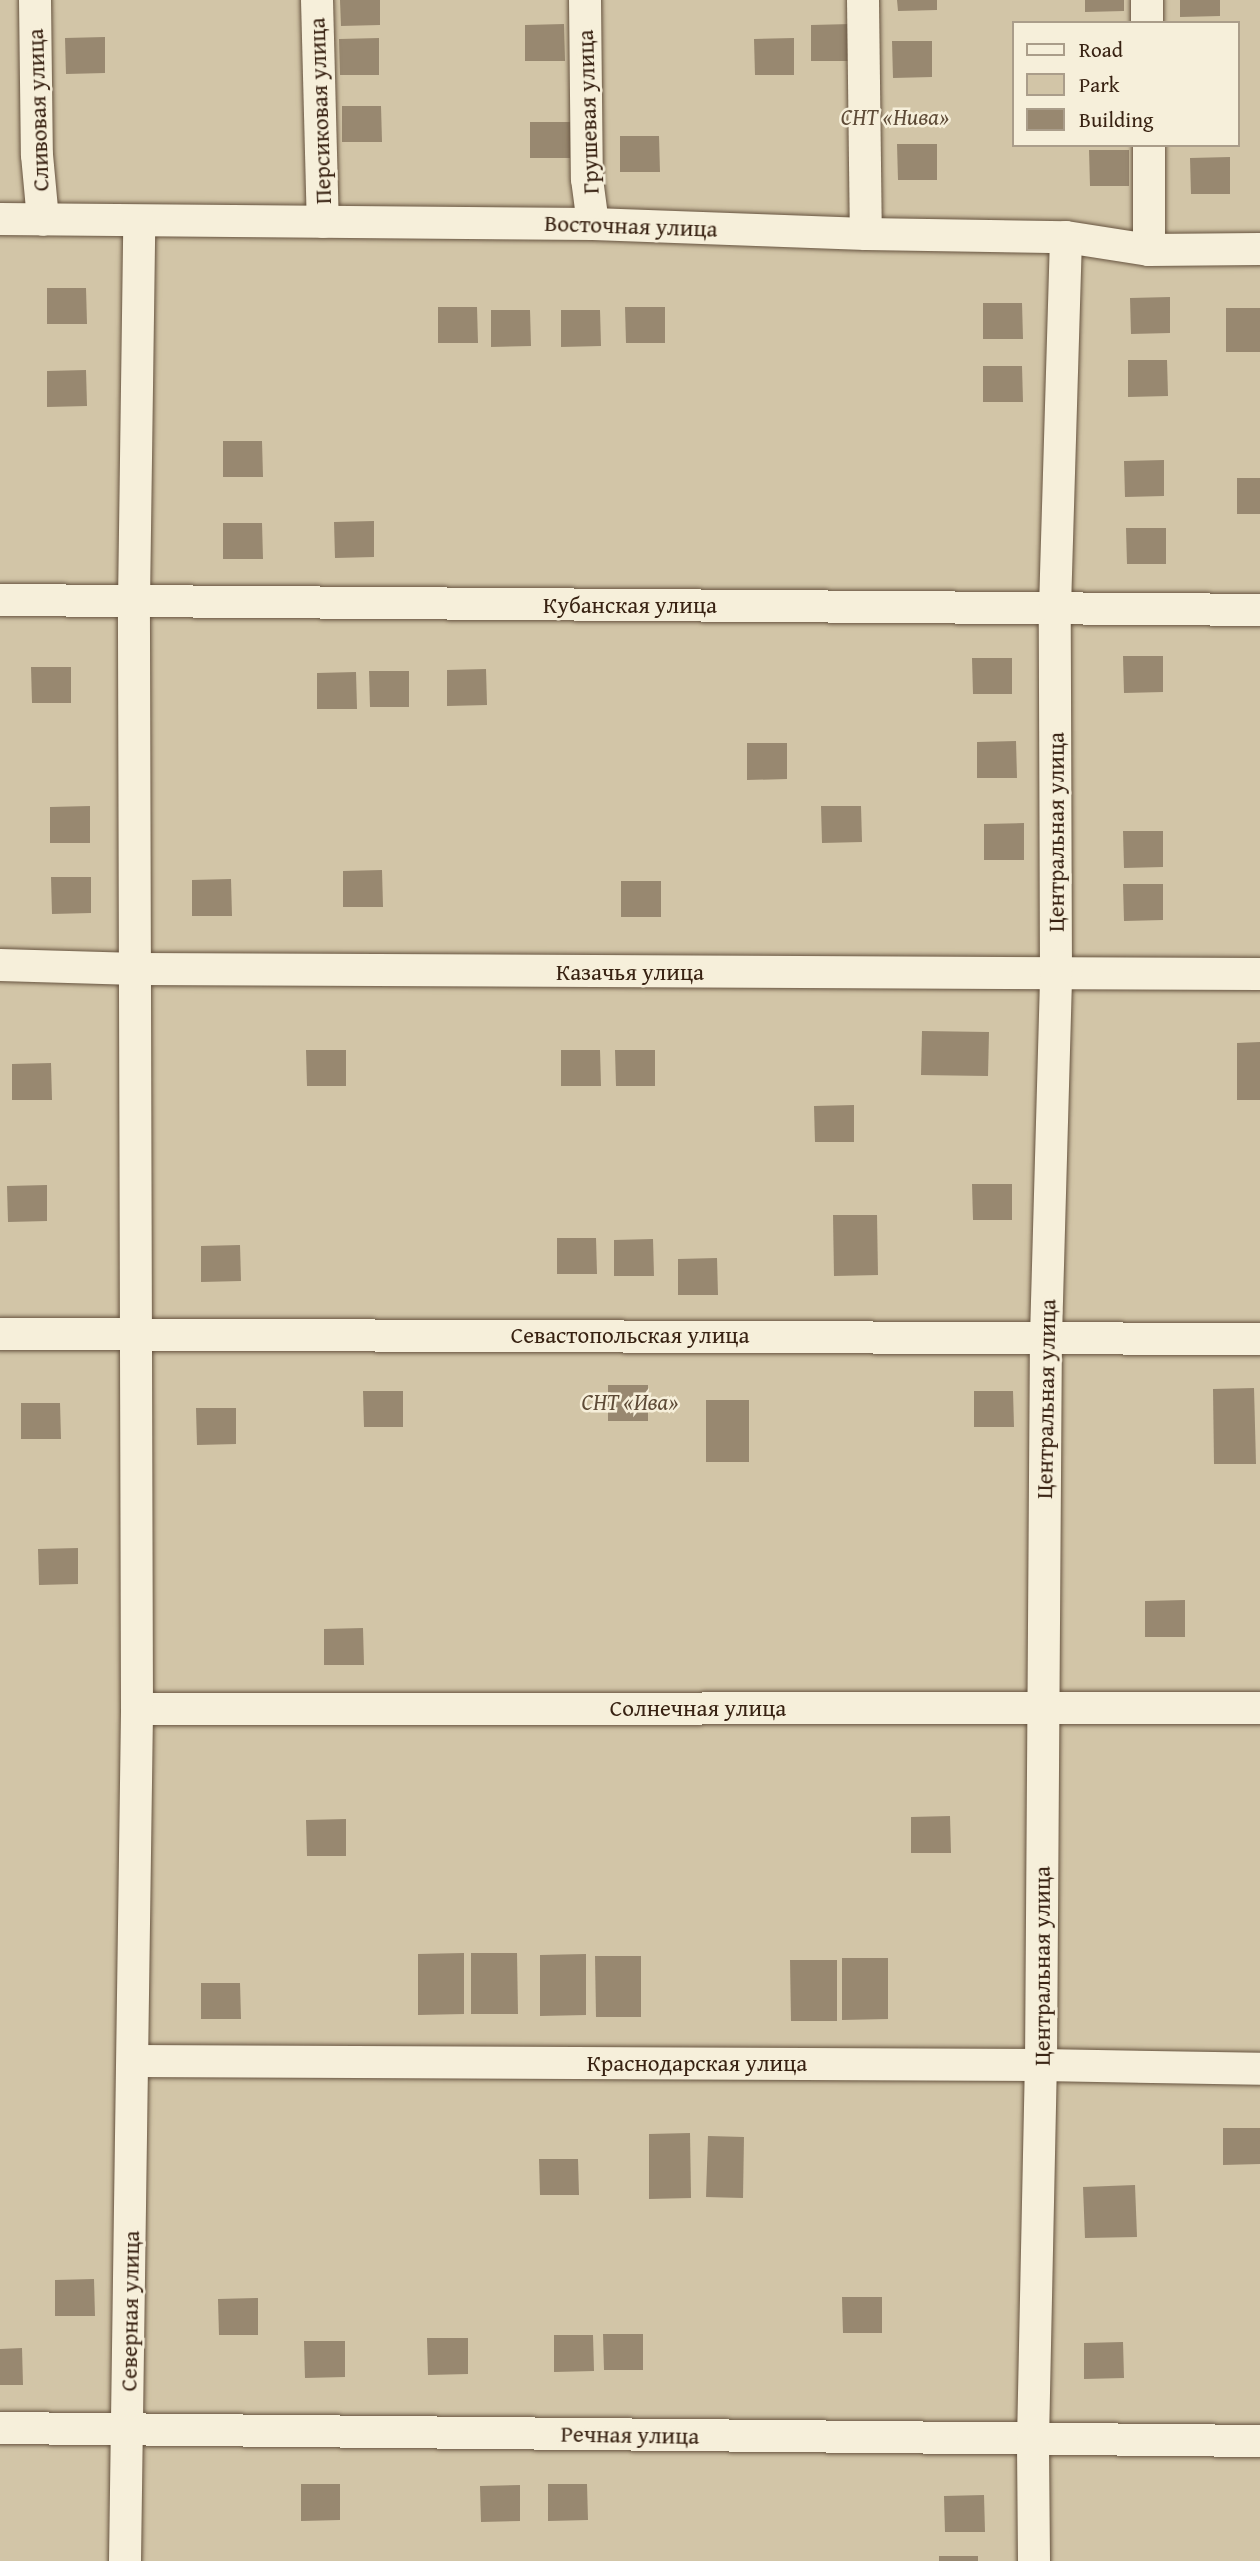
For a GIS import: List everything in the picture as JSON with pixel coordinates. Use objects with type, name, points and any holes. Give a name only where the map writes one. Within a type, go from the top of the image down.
[{"type":"street","name":"Сливовая улица","points":[[34,0],[37,155],[43,220]]},
{"type":"street","name":"Персиковая улица","points":[[317,0],[323,222]]},
{"type":"street","name":"Грушевая улица","points":[[585,0],[587,179],[593,224]]},
{"type":"street","points":[[863,0],[866,234]]},
{"type":"street","points":[[1147,0],[1147,21]]},
{"type":"street","points":[[1149,147],[1149,250]]},
{"type":"street","name":"Восточная улица","points":[[0,219],[593,224],[866,234],[1066,237],[1149,250],[1260,249]]},
{"type":"street","name":"Северная улица","points":[[125,2561],[137,1709],[134,602],[139,221]]},
{"type":"street","name":"Центральная улица","points":[[1034,2561],[1033,2441],[1041,2064],[1046,1337],[1056,974],[1055,608],[1066,237]]},
{"type":"street","name":"Кубанская улица","points":[[0,600],[1260,610]]},
{"type":"street","name":"Казачья улица","points":[[0,965],[137,969],[1260,974]]},
{"type":"street","name":"Севастопольская улица","points":[[0,1334],[137,1332],[1260,1339]]},
{"type":"street","name":"Солнечная улица","points":[[137,1709],[1260,1709]]},
{"type":"street","name":"Краснодарская улица","points":[[134,2061],[1041,2064],[1260,2068]]},
{"type":"street","name":"Речная улица","points":[[0,2428],[1033,2441],[1260,2441]]},
{"type":"green space","name":"СНТ «Ива»","points":[[0,0],[1260,0],[1260,2561],[0,2561]]},
{"type":"building","points":[[340,0],[380,0],[380,25],[341,26]]},
{"type":"building","points":[[897,0],[937,0],[937,10],[898,11]]},
{"type":"building","points":[[1085,0],[1124,0],[1124,11],[1085,12]]},
{"type":"building","points":[[1180,0],[1220,0],[1220,16],[1180,17]]},
{"type":"building","points":[[564,24],[565,61],[525,61],[525,25]]},
{"type":"building","points":[[851,24],[851,61],[811,61],[811,25]]},
{"type":"building","points":[[105,37],[105,73],[66,74],[65,38]]},
{"type":"building","points":[[379,38],[379,75],[340,75],[339,39]]},
{"type":"building","points":[[794,38],[794,75],[755,75],[754,39]]},
{"type":"building","points":[[892,41],[932,41],[932,77],[893,78]]},
{"type":"building","points":[[342,106],[381,106],[382,142],[342,142]]},
{"type":"building","points":[[530,122],[570,122],[570,158],[530,158]]},
{"type":"building","points":[[620,136],[659,136],[660,172],[620,172]]},
{"type":"building","points":[[897,144],[937,144],[937,180],[898,180]]},
{"type":"building","points":[[1089,150],[1129,150],[1129,186],[1090,186]]},
{"type":"building","points":[[1230,157],[1230,194],[1191,194],[1190,158]]},
{"type":"building","points":[[47,288],[86,288],[87,324],[47,324]]},
{"type":"building","points":[[1170,297],[1170,333],[1131,334],[1130,298]]},
{"type":"building","points":[[983,303],[1022,303],[1023,339],[983,339]]},
{"type":"building","points":[[438,307],[477,307],[478,343],[438,343]]},
{"type":"building","points":[[625,307],[665,307],[665,343],[626,343]]},
{"type":"building","points":[[1226,308],[1260,308],[1260,352],[1226,352]]},
{"type":"building","points":[[491,310],[530,310],[531,346],[491,347]]},
{"type":"building","points":[[561,310],[600,310],[601,346],[561,347]]},
{"type":"building","points":[[1128,360],[1167,360],[1168,396],[1128,397]]},
{"type":"building","points":[[983,366],[1022,366],[1023,402],[983,402]]},
{"type":"building","points":[[86,370],[87,406],[47,407],[47,371]]},
{"type":"building","points":[[223,441],[262,441],[263,477],[223,477]]},
{"type":"building","points":[[1164,460],[1164,496],[1125,497],[1124,461]]},
{"type":"building","points":[[1237,478],[1260,478],[1260,514],[1237,514]]},
{"type":"building","points":[[374,521],[374,557],[335,558],[334,522]]},
{"type":"building","points":[[223,523],[262,523],[263,559],[223,559]]},
{"type":"building","points":[[1126,528],[1166,528],[1166,564],[1127,564]]},
{"type":"building","points":[[1123,656],[1163,656],[1163,692],[1124,693]]},
{"type":"building","points":[[972,658],[1012,658],[1012,694],[973,694]]},
{"type":"building","points":[[31,667],[71,667],[71,703],[32,703]]},
{"type":"building","points":[[486,669],[487,705],[447,706],[447,670]]},
{"type":"building","points":[[369,671],[409,671],[409,707],[370,707]]},
{"type":"building","points":[[356,672],[357,709],[317,709],[317,673]]},
{"type":"building","points":[[1016,741],[1017,778],[977,778],[977,742]]},
{"type":"building","points":[[747,743],[787,743],[787,779],[747,780]]},
{"type":"building","points":[[90,806],[90,843],[50,843],[50,807]]},
{"type":"building","points":[[821,806],[861,806],[862,842],[822,843]]},
{"type":"building","points":[[1024,823],[1024,860],[984,860],[984,824]]},
{"type":"building","points":[[1123,831],[1163,831],[1163,867],[1124,868]]},
{"type":"building","points":[[382,870],[383,907],[343,907],[343,871]]},
{"type":"building","points":[[51,877],[91,877],[91,913],[52,914]]},
{"type":"building","points":[[231,879],[232,916],[192,916],[192,880]]},
{"type":"building","points":[[621,881],[661,881],[661,917],[621,917]]},
{"type":"building","points":[[1123,884],[1163,884],[1163,920],[1124,921]]},
{"type":"building","points":[[922,1031],[989,1032],[988,1076],[921,1075]]},
{"type":"building","points":[[1260,1042],[1260,1100],[1237,1100],[1237,1043]]},
{"type":"building","points":[[306,1050],[346,1050],[346,1086],[307,1086]]},
{"type":"building","points":[[561,1050],[600,1050],[601,1086],[561,1086]]},
{"type":"building","points":[[615,1050],[655,1050],[655,1086],[616,1086]]},
{"type":"building","points":[[51,1063],[52,1100],[12,1100],[12,1064]]},
{"type":"building","points":[[854,1105],[854,1142],[815,1142],[814,1106]]},
{"type":"building","points":[[972,1184],[1012,1184],[1012,1220],[973,1220]]},
{"type":"building","points":[[47,1185],[47,1221],[8,1222],[7,1186]]},
{"type":"building","points":[[833,1215],[877,1215],[878,1275],[834,1276]]},
{"type":"building","points":[[557,1238],[596,1238],[597,1274],[557,1274]]},
{"type":"building","points":[[653,1239],[654,1276],[614,1276],[614,1240]]},
{"type":"building","points":[[240,1245],[241,1281],[201,1282],[201,1246]]},
{"type":"building","points":[[717,1258],[718,1295],[678,1295],[678,1259]]},
{"type":"building","points":[[608,1385],[648,1385],[648,1421],[608,1421]]},
{"type":"building","points":[[1254,1388],[1256,1464],[1214,1464],[1213,1389]]},
{"type":"building","points":[[363,1391],[403,1391],[403,1427],[364,1427]]},
{"type":"building","points":[[974,1391],[1013,1391],[1014,1427],[974,1427]]},
{"type":"building","points":[[706,1400],[749,1400],[749,1462],[706,1462]]},
{"type":"building","points":[[21,1403],[60,1403],[61,1439],[21,1439]]},
{"type":"building","points":[[196,1408],[236,1408],[236,1444],[197,1445]]},
{"type":"building","points":[[78,1548],[78,1584],[39,1585],[38,1549]]},
{"type":"building","points":[[1185,1600],[1185,1637],[1145,1637],[1145,1601]]},
{"type":"building","points":[[363,1628],[364,1665],[324,1665],[324,1629]]},
{"type":"building","points":[[950,1816],[951,1853],[911,1853],[911,1817]]},
{"type":"building","points":[[346,1819],[346,1856],[307,1856],[306,1820]]},
{"type":"building","points":[[464,1953],[464,2014],[418,2015],[418,1954]]},
{"type":"building","points":[[471,1953],[517,1953],[518,2014],[471,2014]]},
{"type":"building","points":[[586,1954],[586,2015],[540,2016],[540,1955]]},
{"type":"building","points":[[595,1956],[641,1956],[641,2017],[596,2017]]},
{"type":"building","points":[[842,1958],[888,1958],[888,2019],[842,2020]]},
{"type":"building","points":[[790,1960],[837,1960],[837,2021],[791,2021]]},
{"type":"building","points":[[201,1983],[240,1983],[241,2019],[201,2019]]},
{"type":"building","points":[[1223,2128],[1260,2128],[1260,2164],[1223,2165]]},
{"type":"building","points":[[690,2133],[691,2198],[649,2199],[649,2134]]},
{"type":"building","points":[[708,2136],[744,2137],[743,2198],[706,2197]]},
{"type":"building","points":[[539,2159],[578,2159],[579,2195],[540,2195]]},
{"type":"building","points":[[1135,2185],[1137,2237],[1085,2238],[1083,2187]]},
{"type":"building","points":[[94,2279],[95,2316],[55,2316],[55,2280]]},
{"type":"building","points":[[842,2297],[882,2297],[882,2333],[843,2333]]},
{"type":"building","points":[[258,2298],[258,2335],[219,2335],[218,2299]]},
{"type":"building","points":[[603,2334],[643,2334],[643,2370],[604,2370]]},
{"type":"building","points":[[554,2335],[593,2335],[594,2371],[554,2372]]},
{"type":"building","points":[[427,2338],[468,2338],[468,2374],[428,2375]]},
{"type":"building","points":[[304,2341],[345,2341],[345,2377],[305,2378]]},
{"type":"building","points":[[1123,2342],[1124,2378],[1084,2379],[1084,2343]]},
{"type":"building","points":[[22,2348],[23,2385],[0,2385],[0,2349]]},
{"type":"building","points":[[301,2484],[340,2484],[340,2520],[301,2521]]},
{"type":"building","points":[[548,2484],[587,2484],[588,2520],[548,2521]]},
{"type":"building","points":[[520,2485],[520,2521],[481,2522],[480,2486]]},
{"type":"building","points":[[984,2495],[985,2532],[945,2532],[944,2496]]},
{"type":"building","points":[[939,2556],[978,2556],[978,2561],[939,2561]]},
{"type":"park label","name":"СНТ «Нива»","points":[[895,117]]}]
